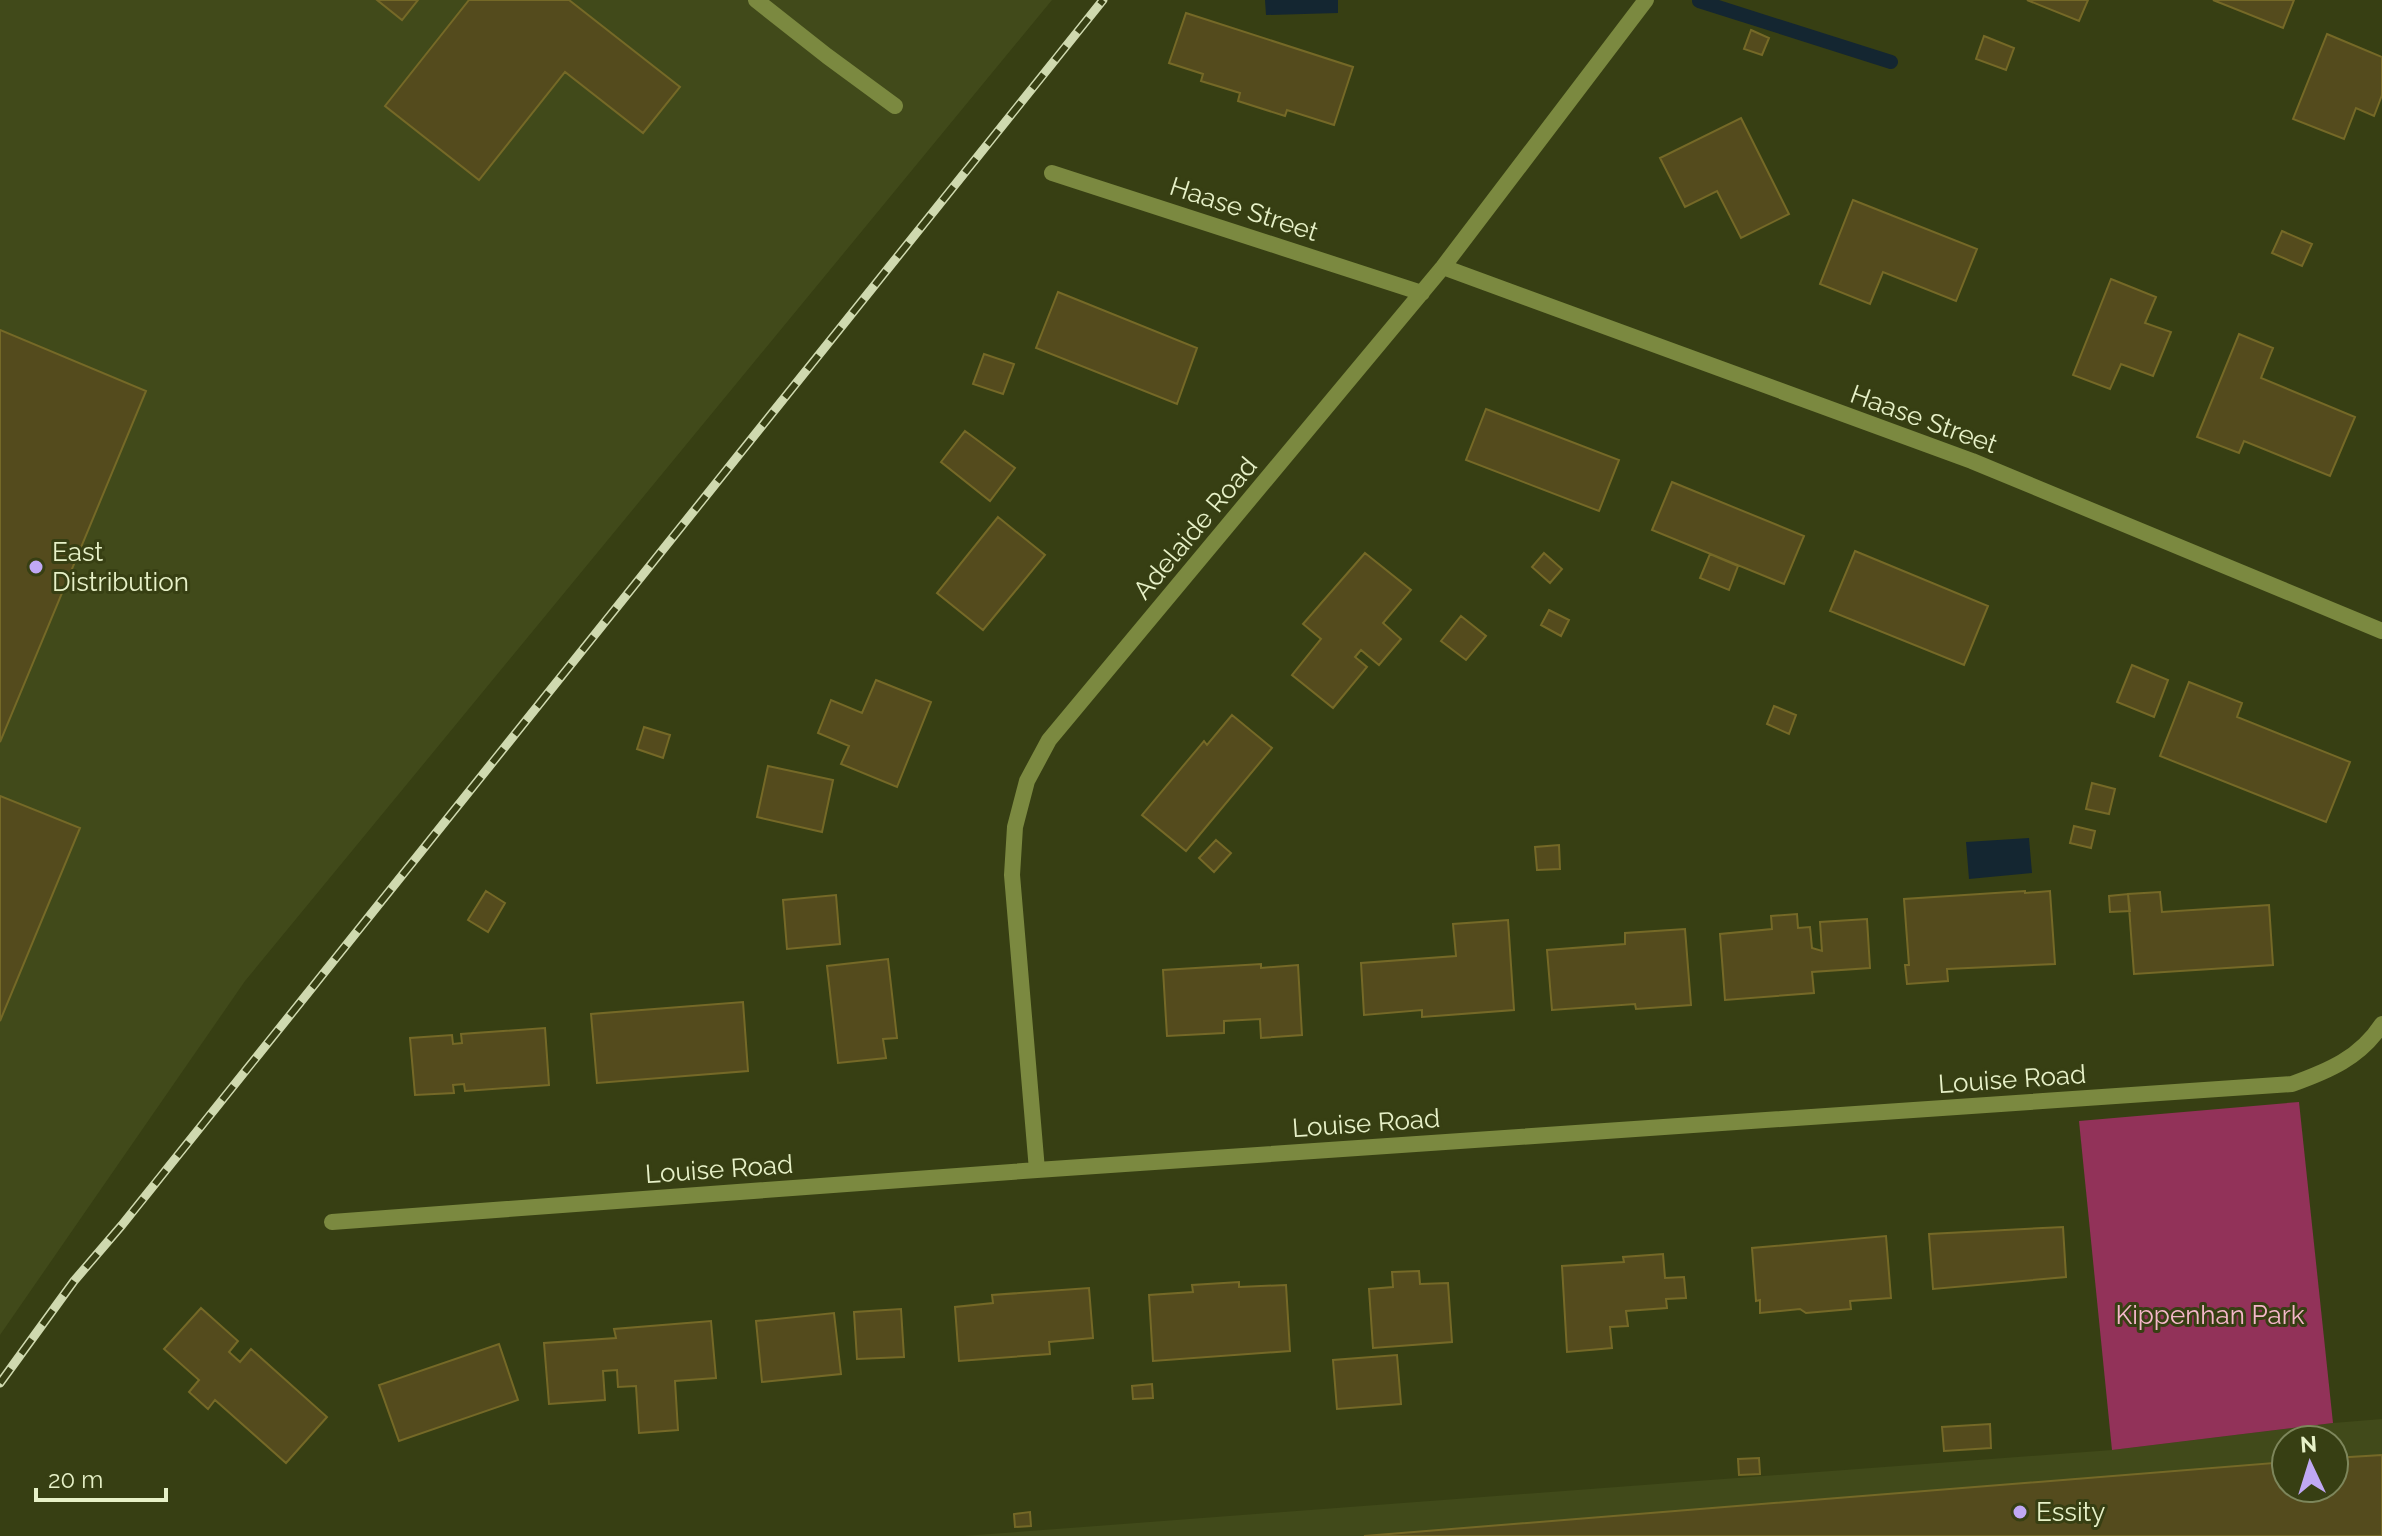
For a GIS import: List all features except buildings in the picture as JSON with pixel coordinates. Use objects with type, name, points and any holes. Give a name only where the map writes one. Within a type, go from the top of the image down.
[{"type":"street","points":[[756,0],[895,106]]},
{"type":"street","name":"Adelaide Road","points":[[1037,1170],[1012,875],[1015,827],[1027,781],[1049,740],[1443,267],[1646,0]]},
{"type":"street","name":"Haase Street","points":[[1052,173],[1422,293]]},
{"type":"street","name":"Haase Street","points":[[1443,267],[1972,461],[2382,631]]},
{"type":"street","name":"Louise Road","points":[[332,1222],[2292,1084],[2331,1070],[2356,1054],[2382,1024]]},
{"type":"shaded area","points":[[0,0],[1052,0],[245,981],[0,1335]]},
{"type":"shaded area","points":[[2382,1419],[2382,1536],[963,1536],[2112,1450],[2270,1431],[2270,1504],[2350,1504],[2350,1424],[2325,1424]]},
{"type":"green space","name":"Kippenhan Park","points":[[2299,1102],[2333,1423],[2270,1424],[2270,1431],[2112,1450],[2079,1121]]},
{"type":"water","points":[[1265,0],[1338,0],[1338,13],[1266,15]]},
{"type":"water","points":[[2029,838],[2032,873],[1969,879],[1966,842]]},
{"type":"waterway","points":[[1699,1],[1891,62]]},
{"type":"railway","points":[[0,1383],[74,1281],[1103,0]]},
{"type":"place","name":"East Distribution","points":[[36,567]]},
{"type":"place","name":"Essity","points":[[2020,1512]]}]
